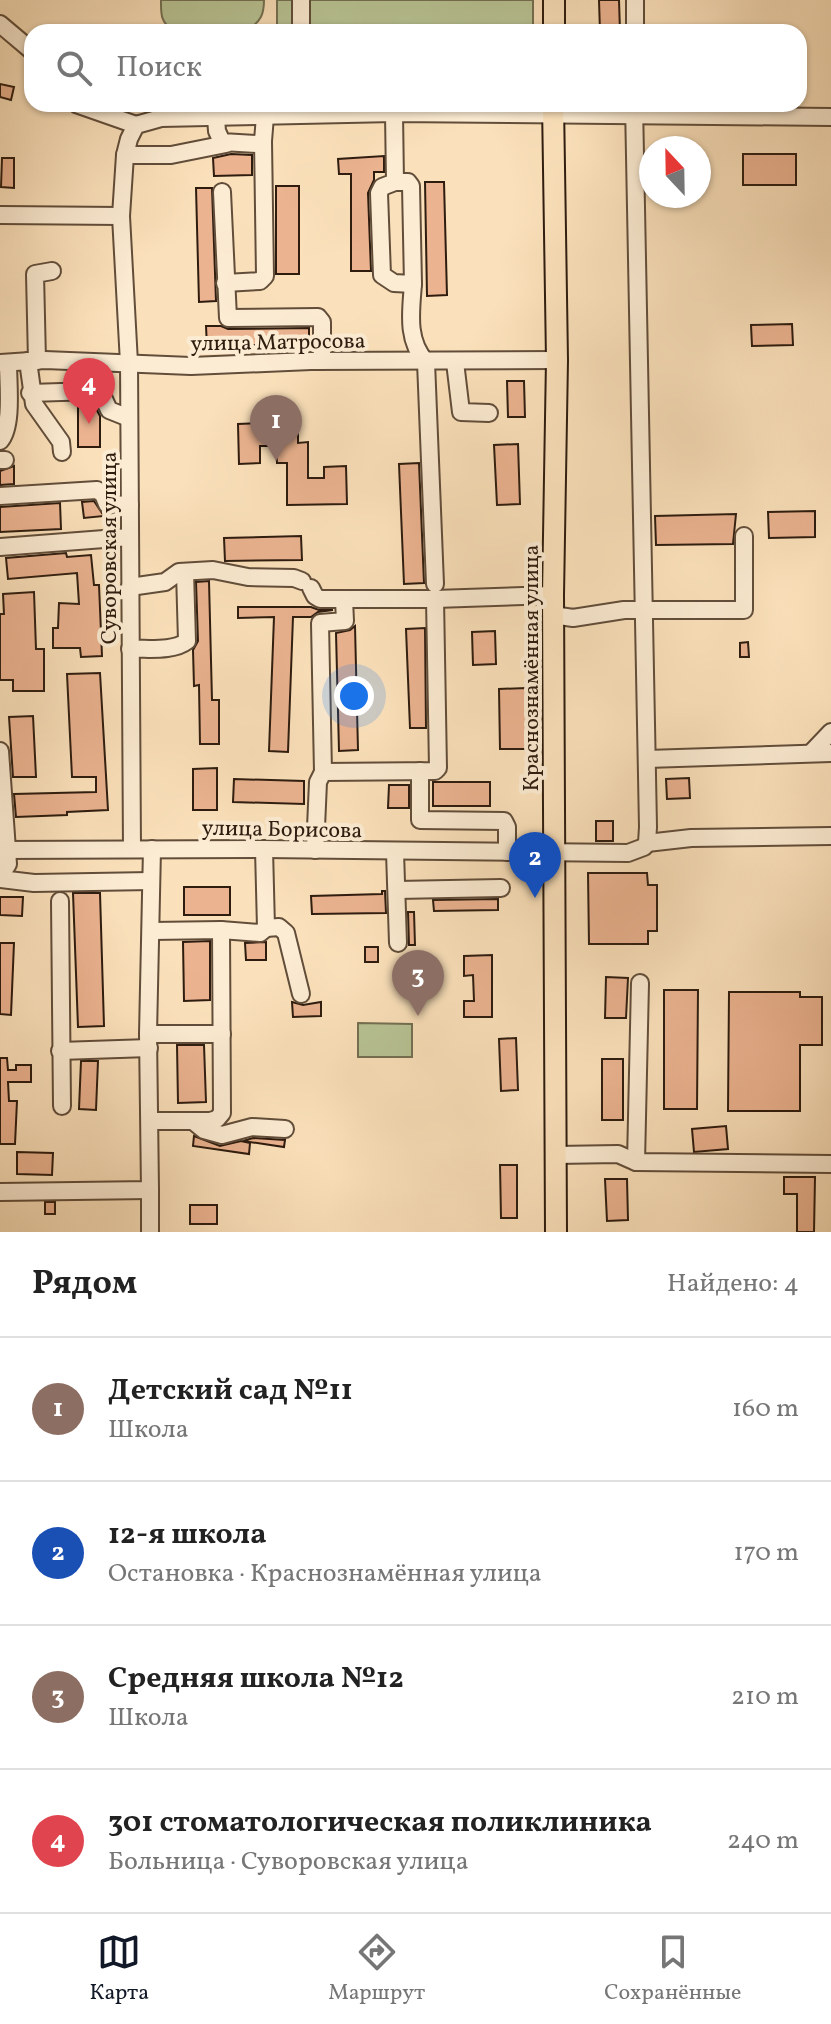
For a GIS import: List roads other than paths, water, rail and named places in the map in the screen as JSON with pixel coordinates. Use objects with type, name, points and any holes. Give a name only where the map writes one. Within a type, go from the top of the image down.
[{"type":"main road","points":[[554,0],[554,24]]},
{"type":"main road","name":"Краснознамённая улица","points":[[553,112],[557,360],[553,605],[556,1232]]},
{"type":"street","points":[[301,0],[301,24]]},
{"type":"street","points":[[635,0],[635,24]]},
{"type":"street","points":[[0,24],[24,44]]},
{"type":"street","points":[[99,112],[136,125],[161,118],[265,116],[286,112]]},
{"type":"street","points":[[371,112],[447,112]]},
{"type":"street","points":[[634,112],[647,843]]},
{"type":"street","points":[[690,112],[831,117]]},
{"type":"street","points":[[394,113],[395,182]]},
{"type":"street","points":[[225,283],[260,281],[265,276],[265,116]]},
{"type":"street","points":[[216,118],[219,138],[226,144]]},
{"type":"street","name":"Суворовская улица","points":[[132,849],[129,363],[121,216],[125,155],[136,125]]},
{"type":"street","points":[[125,155],[171,155],[226,144],[257,144],[263,141]]},
{"type":"street","points":[[323,772],[435,771],[438,768],[426,362],[417,352],[412,337],[413,284],[411,186],[408,182],[395,182],[382,187],[379,193],[382,275],[394,283],[413,284]]},
{"type":"street","points":[[222,192],[226,313],[231,319],[318,317],[322,322],[322,361]]},
{"type":"street","points":[[0,215],[121,216]]},
{"type":"street","points":[[52,271],[35,274],[30,393],[41,416],[61,442],[62,452]]},
{"type":"street","name":"улица Матросова","points":[[4,363],[33,361],[191,366],[322,361],[557,360]]},
{"type":"street","points":[[455,362],[458,408],[461,412],[489,413]]},
{"type":"street","points":[[0,441],[4,439],[7,427],[4,363]]},
{"type":"street","points":[[30,393],[93,391],[103,397],[109,410],[129,418]]},
{"type":"street","points":[[0,496],[97,490],[103,494],[107,504],[130,505]]},
{"type":"street","points":[[130,587],[165,582],[179,572],[213,570],[233,575],[294,578],[306,584],[320,599],[344,600],[435,591],[553,605],[573,618],[624,610],[744,610],[744,536]]},
{"type":"street","points":[[0,547],[130,537]]},
{"type":"street","points":[[130,649],[169,648],[187,641],[185,572]]},
{"type":"street","points":[[315,850],[318,782],[323,772],[320,623],[345,621],[344,600]]},
{"type":"street","points":[[811,753],[831,732]]},
{"type":"street","points":[[0,751],[4,850],[8,864],[0,878],[46,883],[151,881]]},
{"type":"street","points":[[647,759],[831,753]]},
{"type":"street","points":[[420,771],[420,820],[504,821],[507,827],[507,852]]},
{"type":"street","name":"улица Борисова","points":[[4,850],[628,853],[639,850],[647,843],[691,838],[831,836]]},
{"type":"street","points":[[150,1232],[152,849]]},
{"type":"street","points":[[264,849],[266,928]]},
{"type":"street","points":[[395,852],[398,943]]},
{"type":"street","points":[[397,890],[501,888]]},
{"type":"street","points":[[60,901],[62,1106]]},
{"type":"street","points":[[152,931],[260,933],[266,928],[279,927],[286,933],[301,994]]},
{"type":"street","points":[[150,1121],[214,1120],[222,1113],[221,930]]},
{"type":"street","points":[[636,1162],[640,983]]},
{"type":"street","points":[[60,1051],[222,1034]]},
{"type":"street","points":[[193,1121],[204,1130],[222,1135],[252,1127],[285,1129]]},
{"type":"street","points":[[556,1155],[618,1154],[636,1162],[831,1164]]},
{"type":"street","points":[[3,1193],[150,1190]]},
{"type":"place","name":"301 стоматологическая поликлиника","points":[[89,424]]},
{"type":"place","name":"Детский сад №11","points":[[276,461]]},
{"type":"place","name":"12-я школа","points":[[535,898]]},
{"type":"place","name":"Средняя школа №12","points":[[418,1016]]}]
